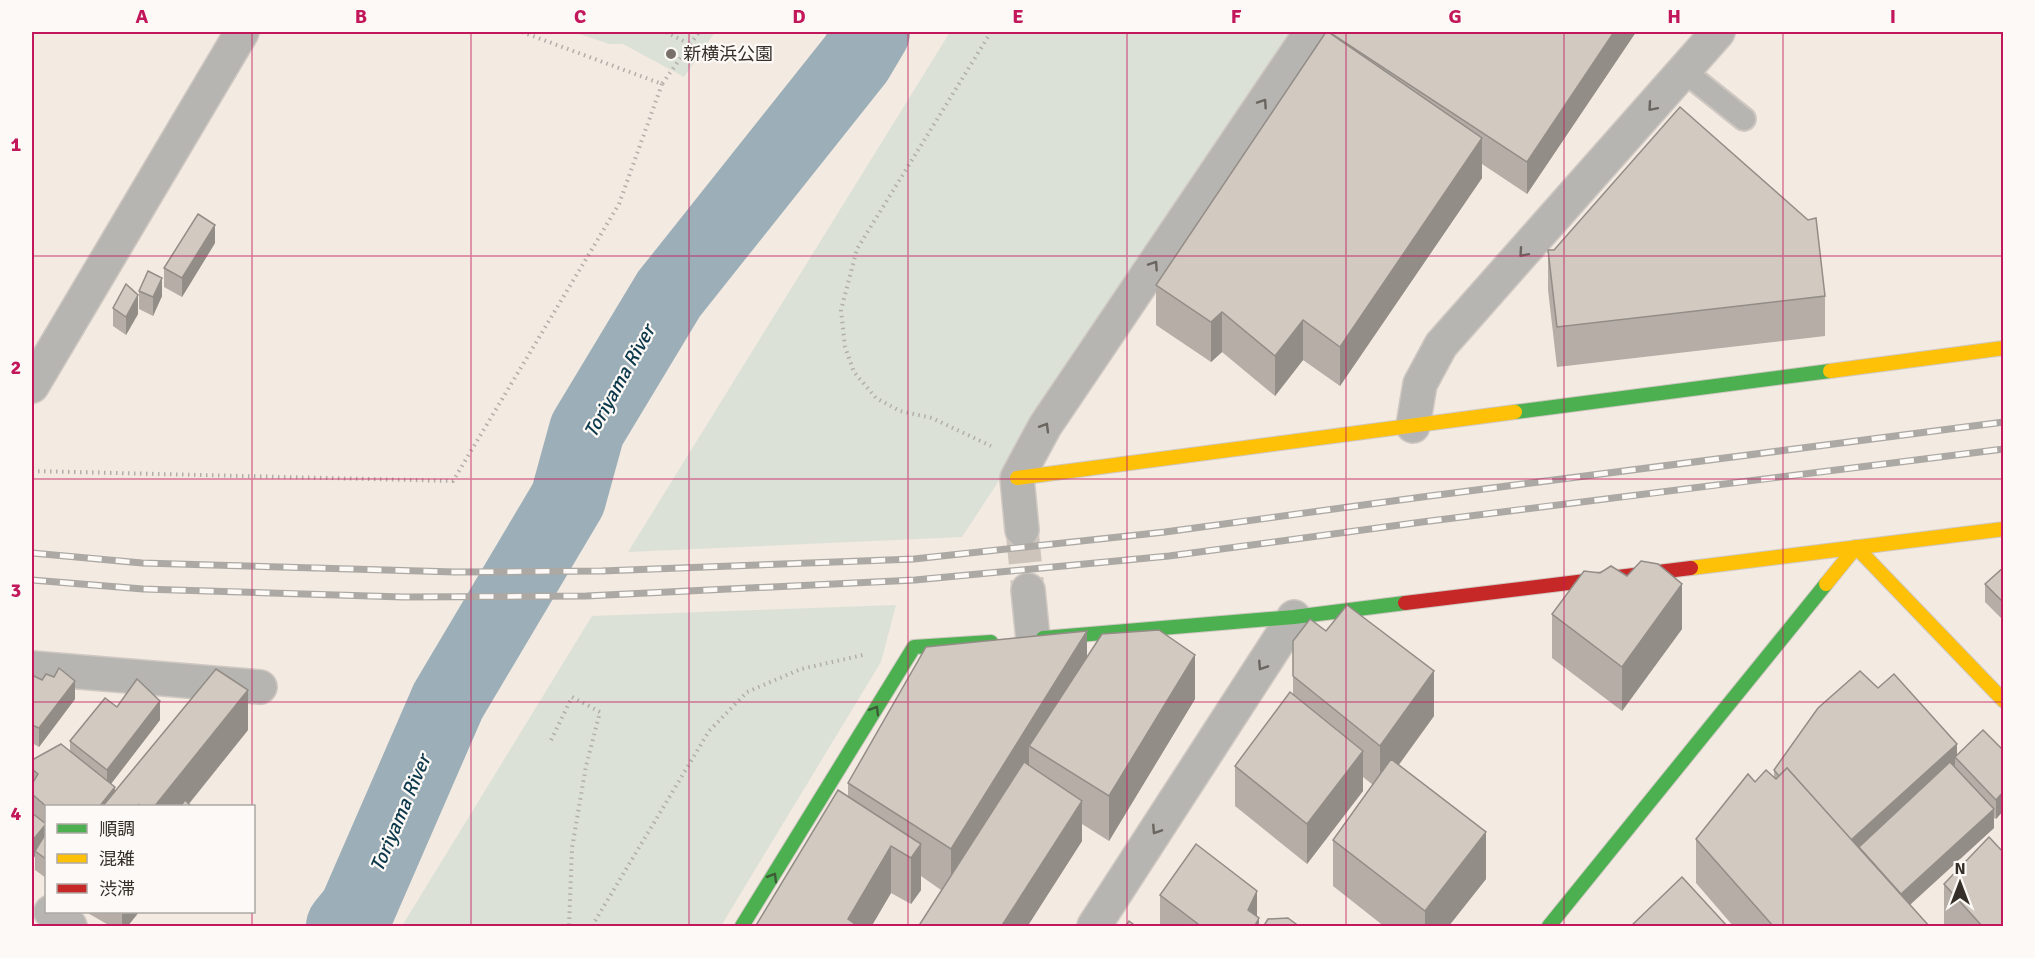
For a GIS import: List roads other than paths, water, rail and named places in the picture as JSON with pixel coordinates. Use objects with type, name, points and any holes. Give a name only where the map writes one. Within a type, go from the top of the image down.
[{"type":"street","points":[[32,386],[242,32]]},
{"type":"street","points":[[1022,530],[1017,478],[1045,426],[1311,32]]},
{"type":"street","points":[[1413,426],[1420,384],[1441,345],[1718,32]]},
{"type":"street","points":[[1017,478],[2004,348]]},
{"type":"street","points":[[742,927],[914,647],[1294,616],[2004,529]]},
{"type":"street","points":[[1856,547],[2004,700]]},
{"type":"street","points":[[1549,927],[1856,547]]},
{"type":"street","points":[[1021,640],[1028,590]]},
{"type":"street","points":[[1094,927],[1294,616]]},
{"type":"street","points":[[32,668],[260,687]]},
{"type":"street","points":[[32,896],[45,907]]},
{"type":"street","points":[[52,913],[70,927]]},
{"type":"lane","points":[[1684,71],[1744,120]]},
{"type":"waterway","name":"Toriyama River","points":[[344,926],[357,910],[448,701],[568,499],[587,430],[669,294],[856,59],[872,32]]},
{"type":"tunnel","points":[[1022,530],[1028,590]]},
{"type":"railway","points":[[32,553],[142,563],[455,572],[602,571],[914,559],[1165,532],[2004,422]]},
{"type":"railway","points":[[32,580],[143,589],[403,597],[586,596],[915,580],[1169,556],[2004,449]]},
{"type":"place","name":"新横浜公園","points":[[671,54]]}]
